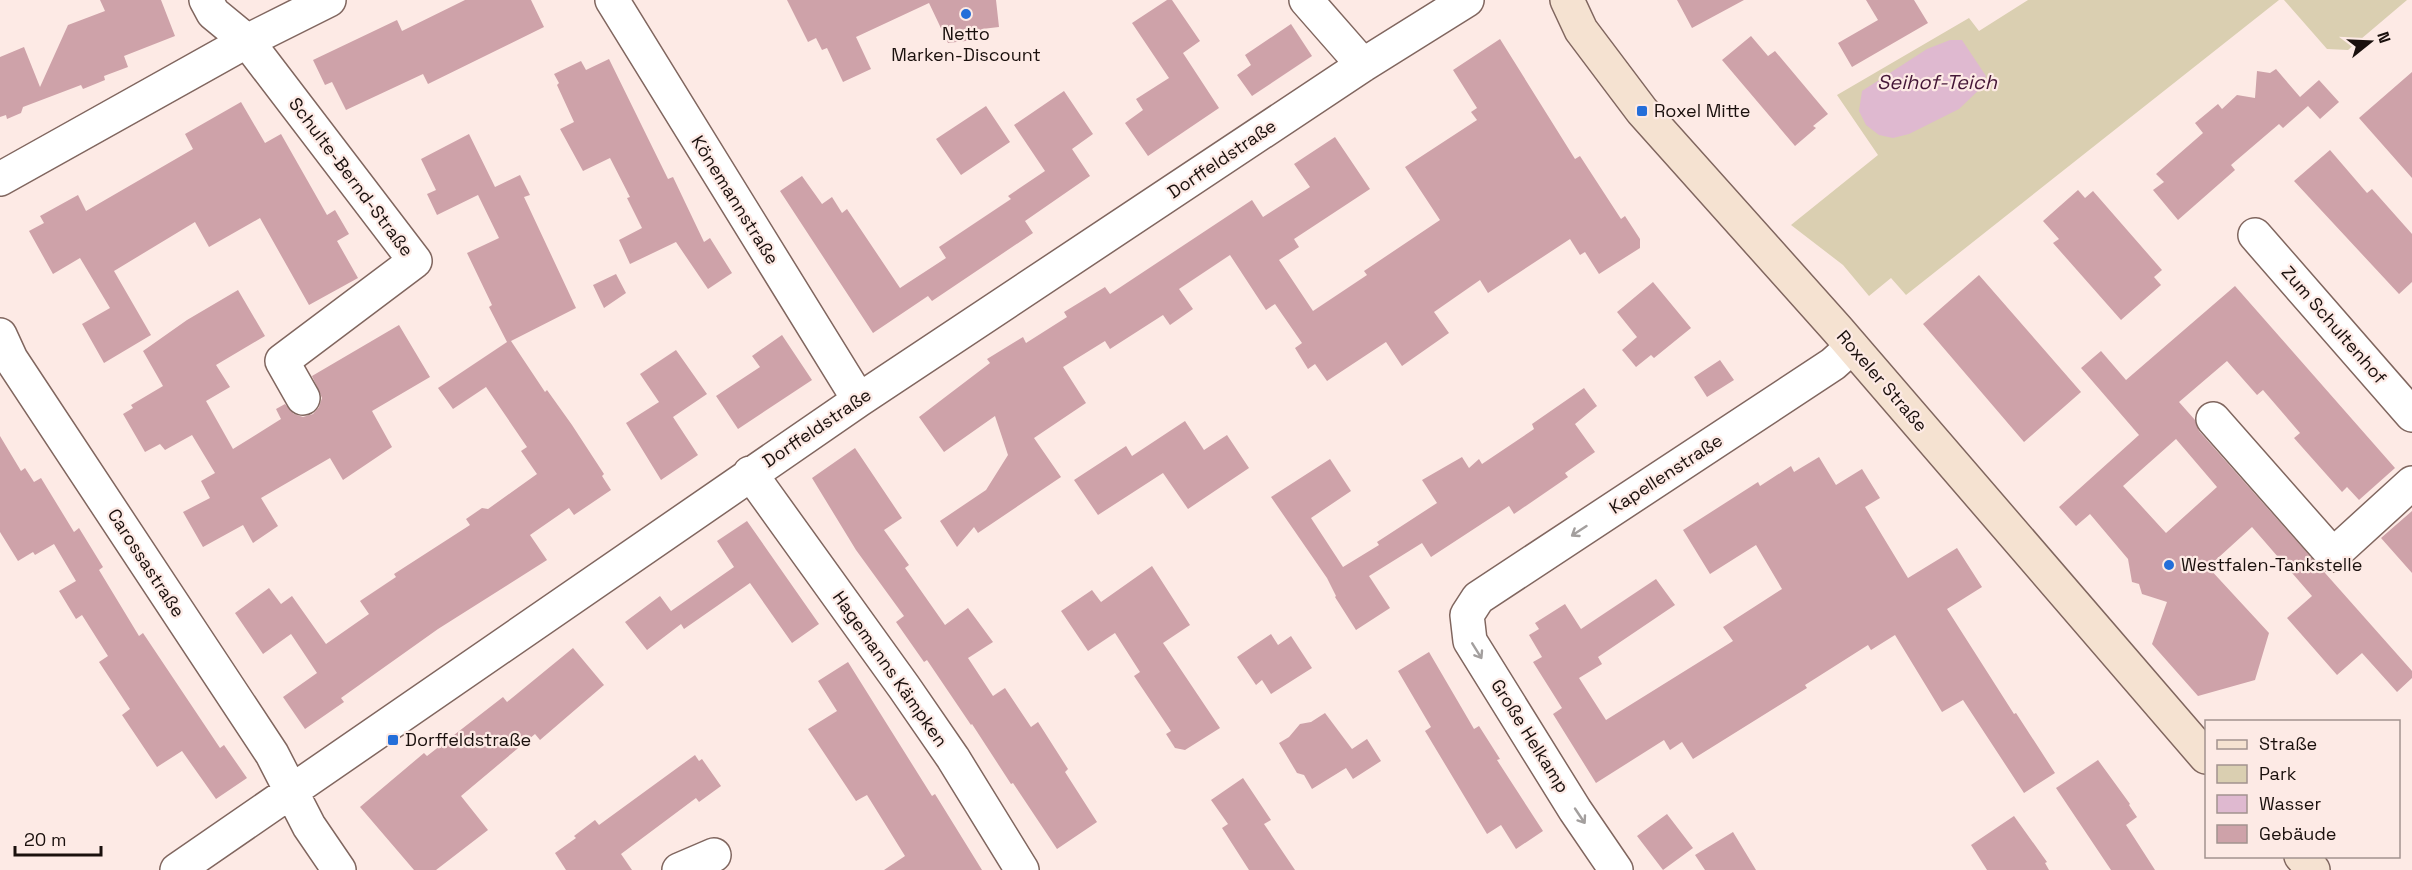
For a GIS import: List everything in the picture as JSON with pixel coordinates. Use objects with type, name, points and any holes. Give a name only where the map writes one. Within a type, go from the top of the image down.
[{"type":"main road","name":"Roxeler Straße","points":[[1567,0],[1581,30],[1642,111],[1852,347],[2205,756]]},
{"type":"main road","points":[[2303,858],[2313,870]]},
{"type":"street","name":"Schulte-Bernd-Straße","points":[[206,0],[213,12],[247,41],[415,261],[282,361],[303,398]]},
{"type":"street","points":[[0,179],[247,41],[329,0]]},
{"type":"street","name":"Könemannstraße","points":[[612,0],[859,400]]},
{"type":"street","points":[[1306,0],[1363,65]]},
{"type":"street","name":"Dorffeldstraße","points":[[177,870],[750,473],[1363,65],[1467,0]]},
{"type":"street","name":"Zum Schultenhof","points":[[2255,235],[2412,415]]},
{"type":"street","name":"Kapellenstraße","points":[[1478,598],[1833,364],[1852,347]]},
{"type":"street","name":"Carossastraße","points":[[4,353],[272,754],[309,826],[339,870]]},
{"type":"street","points":[[2213,419],[2333,555],[2412,483]]},
{"type":"street","name":"Hagemanns Kämpken","points":[[750,473],[953,758],[1022,870]]},
{"type":"street","name":"Große Helkamp","points":[[1478,598],[1467,615],[1470,641],[1575,810],[1616,870]]},
{"type":"street","points":[[679,870],[714,855]]},
{"type":"green space","points":[[2028,0],[2279,0],[1906,295],[1891,278],[1869,296],[1843,265],[1791,225],[1878,155],[1837,95],[1969,18],[1979,31]]},
{"type":"green space","points":[[2284,0],[2407,0],[2348,50],[2327,49]]},
{"type":"water","name":"Seihof-Teich","points":[[1950,40],[1962,40],[1986,76],[1981,88],[1959,109],[1909,134],[1893,138],[1879,135],[1866,125],[1859,111],[1862,91],[1927,49]]},
{"type":"building","points":[[100,0],[161,0],[175,36],[124,56],[128,67],[104,76],[105,80],[83,89],[81,85],[23,107],[21,113],[7,119],[6,115],[0,117],[0,57],[24,47],[40,87],[68,25],[105,11]]},
{"type":"building","points":[[465,0],[531,0],[544,27],[428,84],[423,74],[346,110],[332,82],[325,85],[313,60],[397,20],[402,31]]},
{"type":"building","points":[[787,0],[996,0],[999,27],[982,29],[983,39],[948,43],[929,3],[856,37],[871,69],[843,82],[827,48],[822,50],[816,38],[808,42]]},
{"type":"building","points":[[1167,0],[1172,0],[1200,41],[1183,53],[1219,108],[1148,156],[1125,123],[1143,110],[1136,99],[1169,78],[1132,23]]},
{"type":"building","points":[[1677,0],[1744,0],[1692,28]]},
{"type":"building","points":[[1866,0],[1914,0],[1928,23],[1852,67],[1838,43],[1878,20]]},
{"type":"building","points":[[1291,24],[1312,56],[1252,96],[1237,75],[1251,65],[1245,55]]},
{"type":"building","points":[[1751,36],[1768,56],[1775,51],[1828,114],[1813,126],[1816,128],[1795,146],[1722,60]]},
{"type":"building","points":[[1500,39],[1575,159],[1580,156],[1621,219],[1625,216],[1640,239],[1640,248],[1599,274],[1585,252],[1580,255],[1570,239],[1488,293],[1480,280],[1434,312],[1449,333],[1402,366],[1386,342],[1327,381],[1315,364],[1308,369],[1295,348],[1302,343],[1275,304],[1266,310],[1230,255],[1179,289],[1193,309],[1170,325],[1163,315],[1110,349],[1105,341],[1063,367],[1086,403],[1034,438],[1061,477],[978,533],[974,527],[957,547],[940,521],[986,490],[1008,455],[995,416],[944,452],[919,417],[990,363],[987,359],[1023,337],[1026,343],[1067,317],[1064,312],[1105,287],[1110,294],[1252,200],[1263,217],[1310,187],[1294,164],[1335,137],[1370,189],[1294,239],[1299,247],[1279,260],[1313,311],[1367,275],[1364,271],[1440,220],[1405,167],[1477,120],[1471,112],[1477,108],[1453,70]]},
{"type":"building","points":[[609,59],[668,179],[673,177],[704,242],[710,238],[732,273],[708,289],[676,242],[630,264],[619,240],[642,228],[627,198],[630,197],[610,158],[583,171],[560,129],[574,122],[554,74],[581,61],[586,70]]},
{"type":"building","points":[[2276,69],[2300,97],[2319,80],[2339,102],[2320,119],[2308,106],[2283,128],[2279,124],[2231,165],[2235,170],[2178,220],[2153,190],[2164,182],[2156,174],[2203,133],[2195,123],[2218,104],[2222,109],[2237,95],[2255,98],[2257,71],[2270,73]]},
{"type":"building","points":[[2412,72],[2412,178],[2359,118]]},
{"type":"building","points":[[1064,91],[1093,134],[1072,149],[1090,176],[1025,221],[1033,233],[932,301],[928,296],[873,333],[780,191],[802,176],[822,204],[832,197],[842,213],[847,209],[900,288],[946,258],[939,247],[1011,199],[1008,196],[1045,171],[1014,125]]},
{"type":"building","points":[[241,102],[265,143],[281,134],[327,215],[335,210],[349,234],[337,241],[358,278],[309,305],[260,218],[209,247],[195,222],[114,271],[151,335],[104,363],[82,324],[110,308],[80,258],[53,274],[29,231],[44,223],[40,216],[78,195],[86,211],[193,149],[185,134]]},
{"type":"building","points":[[986,106],[1010,142],[961,175],[936,139]]},
{"type":"building","points":[[469,134],[495,187],[520,175],[530,195],[524,197],[576,308],[511,341],[545,392],[547,390],[572,425],[604,474],[602,476],[611,490],[574,515],[569,508],[530,535],[547,560],[438,629],[341,698],[344,702],[305,729],[283,697],[317,673],[291,634],[263,654],[235,613],[269,588],[281,604],[292,596],[326,644],[369,614],[360,601],[396,577],[394,574],[470,525],[466,519],[482,508],[488,509],[537,474],[521,451],[527,447],[486,387],[453,409],[438,388],[507,342],[489,307],[492,305],[467,253],[499,238],[478,195],[437,215],[427,194],[436,190],[421,159]]},
{"type":"building","points":[[2330,150],[2367,193],[2372,189],[2412,234],[2412,282],[2399,294],[2294,181]]},
{"type":"building","points":[[2078,190],[2085,198],[2093,191],[2162,270],[2154,277],[2161,285],[2121,320],[2053,243],[2059,239],[2043,221]]},
{"type":"building","points":[[616,274],[626,293],[604,308],[593,285]]},
{"type":"building","points":[[1979,275],[2081,392],[2024,442],[1923,324]]},
{"type":"building","points":[[1653,282],[1691,328],[1654,358],[1651,355],[1636,367],[1622,350],[1637,337],[1617,312]]},
{"type":"building","points":[[2235,286],[2395,468],[2359,500],[2347,487],[2342,492],[2294,438],[2300,433],[2263,390],[2257,395],[2227,361],[2179,402],[2195,420],[2199,431],[2412,671],[2412,678],[2397,692],[2362,653],[2337,675],[2287,618],[2312,596],[2252,527],[2208,567],[2269,633],[2255,680],[2198,696],[2152,644],[2167,602],[2142,594],[2139,584],[2132,582],[2128,559],[2090,514],[2076,526],[2059,507],[2139,435],[2081,368],[2101,351],[2126,380]],"holes":[[[2176,439],[2217,487],[2166,533],[2123,486]]]},
{"type":"building","points":[[238,290],[265,336],[216,365],[230,387],[206,401],[233,449],[281,419],[276,409],[285,404],[294,414],[303,417],[313,414],[322,398],[312,376],[399,325],[430,377],[372,411],[392,447],[343,480],[330,458],[261,498],[278,526],[253,543],[243,525],[203,547],[183,512],[210,498],[201,481],[215,473],[192,435],[165,450],[160,444],[145,452],[123,414],[133,408],[131,405],[163,386],[143,351],[187,320]]},
{"type":"building","points":[[782,335],[812,380],[738,429],[716,396],[760,367],[752,356]]},
{"type":"building","points":[[676,350],[707,394],[673,417],[698,455],[661,480],[626,423],[659,402],[640,374]]},
{"type":"building","points":[[1720,360],[1734,380],[1707,397],[1694,377]]},
{"type":"building","points":[[1584,388],[1597,406],[1575,424],[1595,452],[1565,473],[1568,477],[1514,514],[1509,506],[1431,557],[1422,543],[1369,576],[1390,608],[1356,630],[1335,597],[1327,578],[1271,497],[1330,459],[1351,491],[1311,518],[1343,567],[1379,545],[1377,542],[1437,503],[1422,480],[1462,457],[1469,468],[1479,459],[1482,464],[1534,429],[1532,424]]},
{"type":"building","points":[[1185,421],[1204,450],[1227,435],[1249,468],[1188,509],[1163,473],[1098,515],[1074,480],[1126,446],[1132,456]]},
{"type":"building","points":[[0,436],[21,471],[25,468],[34,482],[41,478],[74,532],[79,528],[103,567],[99,570],[139,636],[143,633],[220,748],[224,745],[247,778],[216,799],[182,751],[157,767],[122,715],[130,709],[99,662],[108,656],[82,615],[76,619],[59,591],[76,581],[54,544],[35,555],[33,552],[18,561],[0,532]]},
{"type":"building","points":[[855,448],[902,518],[884,530],[909,565],[905,568],[945,625],[968,608],[993,642],[968,658],[993,696],[1005,688],[1031,727],[1038,722],[1068,769],[1065,772],[1097,822],[1057,849],[927,660],[924,662],[896,622],[904,616],[856,550],[812,478]]},
{"type":"building","points":[[1819,457],[1836,485],[1862,469],[1880,498],[1865,507],[1908,578],[1957,548],[1982,587],[1947,609],[2055,773],[2024,793],[1963,700],[1942,712],[1895,635],[1871,650],[1868,645],[1805,685],[1807,688],[1693,759],[1682,742],[1670,750],[1664,740],[1596,783],[1553,714],[1562,708],[1533,662],[1542,657],[1529,635],[1539,629],[1535,623],[1565,604],[1581,629],[1656,579],[1675,605],[1598,657],[1602,664],[1579,678],[1606,720],[1733,641],[1723,627],[1782,589],[1756,545],[1710,574],[1683,530],[1758,482],[1760,486],[1791,466],[1794,472]]},
{"type":"building","points":[[2412,511],[2412,573],[2381,538]]},
{"type":"building","points":[[747,521],[819,624],[792,643],[750,583],[684,629],[681,624],[647,650],[625,622],[660,596],[671,611],[734,567],[717,541]]},
{"type":"building","points":[[1152,566],[1190,625],[1163,643],[1220,728],[1185,750],[1175,748],[1166,734],[1171,731],[1134,676],[1140,672],[1115,633],[1088,651],[1061,611],[1092,590],[1101,602]]},
{"type":"building","points":[[1271,634],[1278,645],[1291,636],[1312,668],[1271,694],[1262,680],[1256,685],[1237,657]]},
{"type":"building","points":[[573,648],[604,685],[540,740],[535,734],[461,796],[488,830],[436,870],[414,870],[360,807],[424,753],[427,756],[503,697],[507,702]]},
{"type":"building","points":[[1429,652],[1474,729],[1479,726],[1500,759],[1497,760],[1543,831],[1516,849],[1501,825],[1487,834],[1425,731],[1431,727],[1398,671]]},
{"type":"building","points":[[848,662],[932,796],[935,794],[982,870],[884,870],[905,856],[867,795],[856,801],[808,729],[837,711],[818,681]]},
{"type":"building","points":[[1325,713],[1352,749],[1367,739],[1381,761],[1353,779],[1346,768],[1312,789],[1304,775],[1297,773],[1279,743],[1289,737],[1300,724],[1311,722]]},
{"type":"building","points":[[695,755],[699,761],[702,759],[721,786],[699,802],[696,798],[621,854],[632,870],[566,870],[555,853],[576,838],[574,836],[595,820],[599,825]]},
{"type":"building","points":[[2098,760],[2137,817],[2126,825],[2155,870],[2111,870],[2056,788]]},
{"type":"building","points":[[1243,778],[1271,820],[1264,824],[1295,870],[1249,870],[1222,828],[1228,824],[1211,800]]},
{"type":"building","points":[[1667,814],[1693,848],[1663,870],[1637,836]]},
{"type":"building","points":[[2014,816],[2047,862],[2045,863],[2049,870],[1987,870],[1971,845]]},
{"type":"building","points":[[1733,832],[1756,870],[1705,870],[1695,855]]},
{"type":"place","name":"Netto Marken-Discount","points":[[966,14]]},
{"type":"place","name":"Roxel Mitte","points":[[1642,111]]},
{"type":"place","name":"Westfalen-Tankstelle","points":[[2169,565]]},
{"type":"place","name":"Dorffeldstraße","points":[[393,740]]}]
